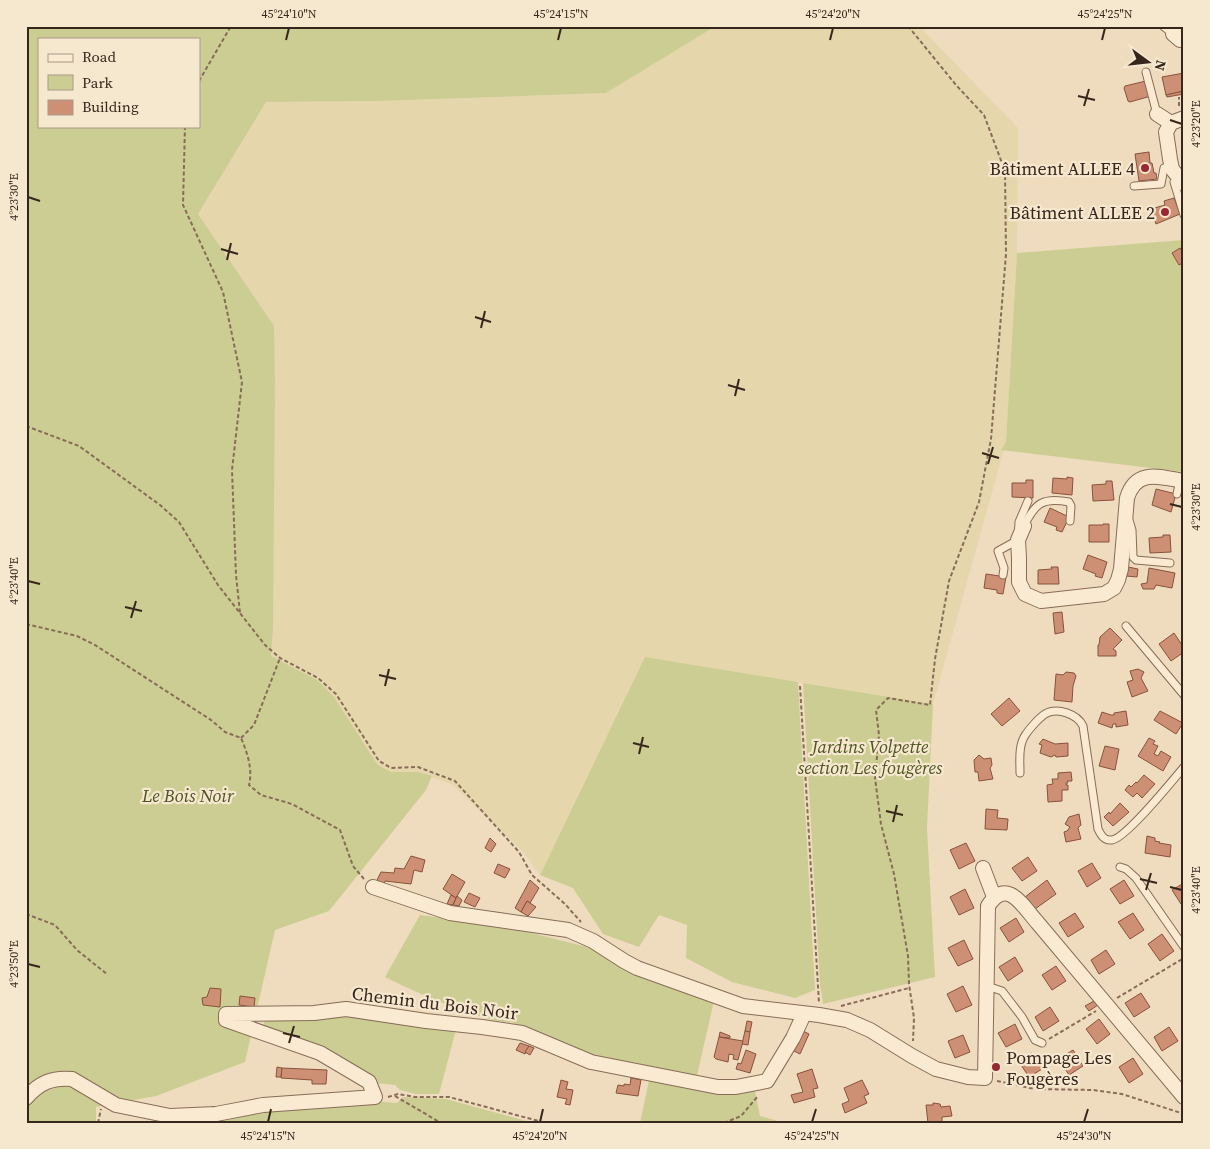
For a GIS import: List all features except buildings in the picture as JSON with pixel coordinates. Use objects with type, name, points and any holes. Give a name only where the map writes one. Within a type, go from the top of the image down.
[{"type":"street","points":[[1157,114],[1179,119]]},
{"type":"street","points":[[1178,181],[1167,164],[1166,132],[1179,119]]},
{"type":"street","points":[[1024,526],[1018,540],[1019,582],[1026,594],[1041,601],[1104,594],[1114,588],[1121,569],[1127,498],[1130,487],[1138,480],[1151,476],[1180,485]]},
{"type":"street","points":[[984,868],[994,897]]},
{"type":"street","points":[[374,887],[450,913],[568,930],[592,941],[637,968],[726,1000],[743,1006],[847,1020],[870,1030],[936,1069],[968,1077],[985,1078],[988,906],[994,897],[1000,893],[1008,893],[1015,897],[1184,1097]]},
{"type":"street","name":"Chemin du Bois Noir","points":[[375,1097],[369,1082],[320,1053],[226,1020],[226,1014],[314,1013],[346,1009],[522,1033],[591,1062],[718,1087],[736,1087],[767,1081]]},
{"type":"street","points":[[767,1081],[793,1038],[804,1014]]},
{"type":"street","points":[[26,1098],[40,1084],[50,1080],[66,1078],[72,1079],[116,1105],[170,1116],[216,1114],[263,1105],[375,1097]]},
{"type":"lane","points":[[1146,72],[1157,114]]},
{"type":"lane","points":[[1134,186],[1162,184],[1167,164]]},
{"type":"lane","points":[[1178,181],[1184,215]]},
{"type":"lane","points":[[1024,526],[1030,514],[1037,506],[1048,500],[1069,502],[1071,506],[1070,521]]},
{"type":"lane","points":[[1003,576],[1004,568],[998,551],[1018,540],[1019,522],[1028,501]]},
{"type":"lane","points":[[1125,518],[1130,520],[1133,557],[1136,560],[1170,563]]},
{"type":"lane","points":[[1126,626],[1184,695]]},
{"type":"lane","points":[[1020,773],[1020,748],[1025,735],[1045,714],[1055,712],[1073,714],[1080,719],[1083,726],[1098,829],[1106,840],[1111,840],[1118,839],[1132,825],[1166,790],[1184,767]]},
{"type":"lane","points":[[1120,867],[1126,869],[1136,878],[1184,947]]},
{"type":"lane","points":[[986,986],[1002,991],[1022,1017],[1035,1040],[1042,1043]]},
{"type":"path","points":[[200,79],[231,26]]},
{"type":"path","points":[[908,26],[956,85],[984,115],[1005,172],[1006,254],[991,439],[980,502],[949,580],[935,659],[930,705],[888,698],[876,710],[880,735],[876,778],[880,814],[894,874],[908,956],[914,1018],[912,1056]]},
{"type":"path","points":[[185,128],[183,205],[222,292],[242,382],[232,470],[236,574],[240,613]]},
{"type":"path","points":[[26,426],[78,446],[160,505],[178,522],[218,585],[265,645],[280,658],[318,678],[336,694],[379,761],[391,768],[418,767],[455,781],[519,852],[532,875],[565,904],[582,923]]},
{"type":"path","points":[[26,624],[77,636],[95,645],[212,720],[225,732],[241,738],[248,753],[251,777],[249,785],[261,794],[292,804],[340,830],[353,866],[366,882],[374,887]]},
{"type":"path","points":[[241,738],[254,725],[280,658]]},
{"type":"path","points":[[800,686],[820,1015]]},
{"type":"path","points":[[26,914],[55,925],[77,950],[108,975]]},
{"type":"path","points":[[837,1007],[910,988]]},
{"type":"path","points":[[985,1078],[1034,1089],[1094,1090],[1122,1094],[1184,1114]]},
{"type":"path","points":[[724,1123],[741,1116],[756,1100],[767,1081]]},
{"type":"path","points":[[375,1097],[390,1097],[398,1094],[449,1097],[546,1123]]},
{"type":"path","points":[[394,1096],[440,1123]]},
{"type":"path","points":[[98,1123],[102,1107]]},
{"type":"path","points":[[599,1123],[620,1123]]},
{"type":"shaded area","points":[[716,26],[919,26],[1018,128],[1017,253],[1006,442],[933,704],[645,657],[540,875],[522,851],[453,785],[418,772],[391,772],[378,765],[317,680],[271,656],[273,630],[275,392],[198,214],[266,102],[380,101],[606,93]]},
{"type":"green space","name":"Le Bois Noir","points":[[26,26],[716,26],[606,93],[380,101],[266,102],[198,214],[274,326],[273,630],[271,656],[317,680],[333,696],[378,765],[391,772],[418,772],[432,776],[426,790],[329,911],[275,930],[245,1062],[156,1096],[96,1107],[96,1123],[26,1123]]},
{"type":"green space","points":[[1184,240],[1184,472],[1001,450],[1006,442],[1017,253]]},
{"type":"green space","points":[[645,657],[798,682],[815,990],[795,998],[732,982],[686,958],[687,925],[659,915],[639,947],[603,934],[573,888],[540,875]]},
{"type":"green space","name":"Jardins Volpette section Les fougères","points":[[803,683],[933,704],[927,828],[935,977],[823,1004],[820,984]]},
{"type":"green space","points":[[420,915],[504,926],[591,948],[611,961],[714,1001],[696,1080],[584,1055],[524,1031],[512,1022],[486,1018],[468,1012],[411,990],[385,977]]},
{"type":"green space","points":[[345,1011],[457,1026],[439,1094],[416,1094],[400,1090],[395,1085],[375,1083],[263,1028],[266,1015]]},
{"type":"green space","points":[[650,1076],[754,1087],[760,1116],[785,1123],[640,1123]]},
{"type":"green space","points":[[403,1097],[446,1099],[534,1123],[156,1123],[157,1116],[359,1100],[397,1103]]},
{"type":"place","name":"Bâtiment ALLEE 4","points":[[1145,168]]},
{"type":"place","name":"Bâtiment ALLEE 2","points":[[1165,212]]},
{"type":"place","name":"Pompage Les Fougères","points":[[996,1067]]}]
